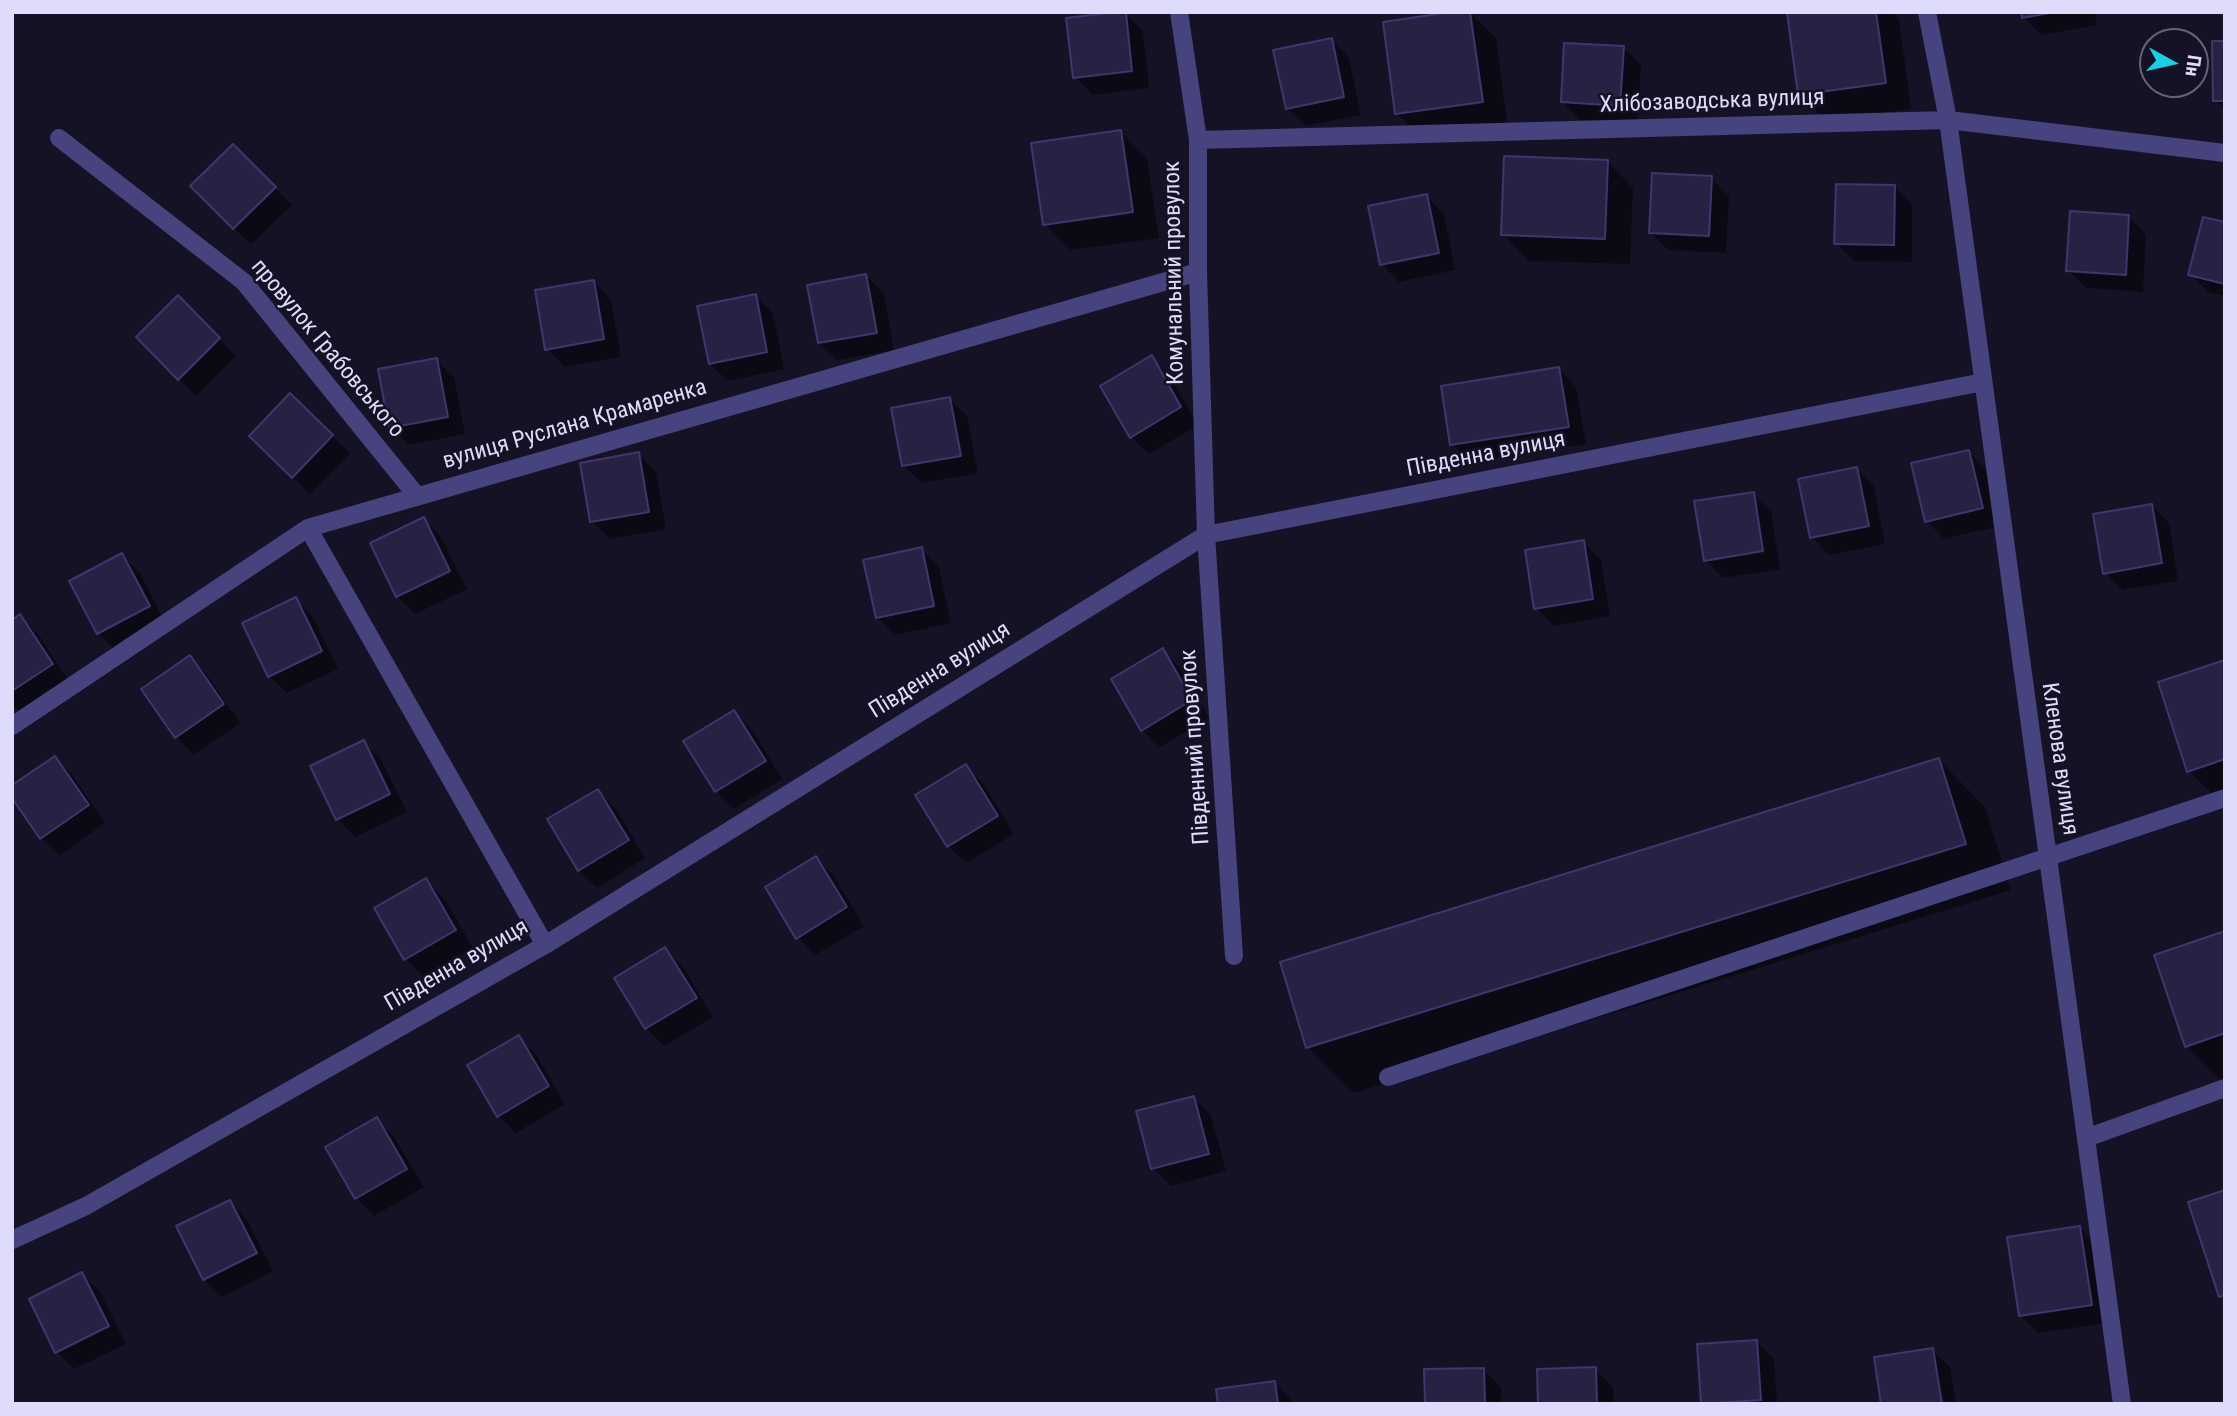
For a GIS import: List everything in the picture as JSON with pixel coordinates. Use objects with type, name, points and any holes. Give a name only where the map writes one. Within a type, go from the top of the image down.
[{"type":"street","name":"Комунальний провулок","points":[[1179,12],[1198,140],[1198,272],[1206,535]]},
{"type":"street","name":"Кленова вулиця","points":[[1927,12],[1948,120],[2122,1404]]},
{"type":"street","name":"Хлібозаводська вулиця","points":[[1198,140],[1948,120],[2225,153]]},
{"type":"street","name":"провулок Грабовського","points":[[59,138],[244,282],[417,496]]},
{"type":"street","name":"вулиця Руслана Крамаренка","points":[[12,726],[308,528],[1198,272]]},
{"type":"street","name":"Південна вулиця","points":[[12,1240],[86,1206],[545,945],[1206,535],[1983,382]]},
{"type":"street","points":[[308,528],[545,945]]},
{"type":"street","name":"Південний провулок","points":[[1206,535],[1234,956]]},
{"type":"street","points":[[1388,1077],[2225,798]]},
{"type":"street","points":[[2086,1138],[2225,1088]]},
{"type":"building","points":[[1126,12],[1132,71],[1073,78],[1066,18]]},
{"type":"building","points":[[1451,12],[1470,12],[1483,102],[1395,114],[1383,22]]},
{"type":"building","points":[[1787,12],[1876,12],[1886,83],[1798,95]]},
{"type":"building","points":[[2021,12],[2055,12],[2022,18]]},
{"type":"building","points":[[1332,38],[1344,97],[1286,109],[1273,50]]},
{"type":"building","points":[[2212,41],[2225,41],[2225,101],[2213,101]]},
{"type":"building","points":[[1564,43],[1624,46],[1620,106],[1561,102]]},
{"type":"building","points":[[1121,130],[1133,212],[1043,225],[1031,143]]},
{"type":"building","points":[[233,144],[276,187],[233,229],[190,186]]},
{"type":"building","points":[[1504,156],[1608,160],[1605,239],[1501,235]]},
{"type":"building","points":[[1652,173],[1712,176],[1709,236],[1649,233]]},
{"type":"building","points":[[1836,184],[1895,185],[1894,245],[1834,244]]},
{"type":"building","points":[[1427,194],[1439,253],[1380,265],[1368,206]]},
{"type":"building","points":[[2070,211],[2129,215],[2126,275],[2066,271]]},
{"type":"building","points":[[2203,217],[2225,222],[2225,284],[2188,275]]},
{"type":"building","points":[[866,274],[877,333],[818,343],[807,285]]},
{"type":"building","points":[[594,280],[604,339],[545,350],[535,290]]},
{"type":"building","points":[[756,294],[767,352],[709,364],[697,306]]},
{"type":"building","points":[[178,295],[220,338],[178,380],[136,337]]},
{"type":"building","points":[[1152,355],[1181,407],[1130,438],[1100,386]]},
{"type":"building","points":[[437,358],[448,417],[389,428],[378,369]]},
{"type":"building","points":[[1559,367],[1569,427],[1450,445],[1441,386]]},
{"type":"building","points":[[290,393],[333,435],[292,478],[249,436]]},
{"type":"building","points":[[950,397],[961,456],[902,466],[891,408]]},
{"type":"building","points":[[1969,450],[1983,508],[1925,522],[1911,463]]},
{"type":"building","points":[[639,452],[649,512],[590,522],[580,463]]},
{"type":"building","points":[[1857,467],[1869,526],[1810,538],[1798,479]]},
{"type":"building","points":[[1754,492],[1763,551],[1704,561],[1694,501]]},
{"type":"building","points":[[2152,504],[2162,563],[2103,574],[2093,514]]},
{"type":"building","points":[[424,517],[450,571],[396,597],[370,543]]},
{"type":"building","points":[[1584,540],[1593,599],[1534,609],[1525,550]]},
{"type":"building","points":[[922,547],[934,606],[876,618],[863,560]]},
{"type":"building","points":[[122,553],[150,606],[97,634],[69,581]]},
{"type":"building","points":[[296,597],[322,651],[268,677],[242,623]]},
{"type":"building","points":[[20,614],[53,664],[12,691],[12,620]]},
{"type":"building","points":[[1163,648],[1192,700],[1141,731],[1111,679]]},
{"type":"building","points":[[190,655],[224,704],[175,738],[141,689]]},
{"type":"building","points":[[2225,660],[2225,759],[2187,772],[2158,682]]},
{"type":"building","points":[[734,710],[766,761],[715,792],[683,741]]},
{"type":"building","points":[[364,740],[390,794],[336,820],[310,766]]},
{"type":"building","points":[[55,756],[89,805],[40,839],[12,798],[12,785]]},
{"type":"building","points":[[1939,758],[1966,844],[1306,1048],[1280,962]]},
{"type":"building","points":[[966,764],[998,816],[947,847],[915,795]]},
{"type":"building","points":[[598,789],[629,840],[578,871],[547,819]]},
{"type":"building","points":[[816,856],[847,907],[796,939],[765,887]]},
{"type":"building","points":[[426,878],[456,930],[404,960],[374,908]]},
{"type":"building","points":[[2225,931],[2225,1033],[2185,1047],[2154,955]]},
{"type":"building","points":[[665,947],[697,998],[645,1029],[614,978]]},
{"type":"building","points":[[519,1035],[549,1086],[497,1117],[467,1065]]},
{"type":"building","points":[[1194,1096],[1209,1154],[1151,1169],[1136,1111]]},
{"type":"building","points":[[377,1117],[407,1169],[355,1199],[325,1147]]},
{"type":"building","points":[[2225,1190],[2225,1295],[2219,1297],[2188,1202]]},
{"type":"building","points":[[230,1200],[257,1253],[203,1280],[176,1226]]},
{"type":"building","points":[[2080,1226],[2092,1305],[2019,1316],[2007,1237]]},
{"type":"building","points":[[82,1272],[109,1326],[55,1353],[29,1299]]},
{"type":"building","points":[[1757,1340],[1761,1400],[1701,1404],[1697,1344]]},
{"type":"building","points":[[1933,1348],[1942,1404],[1881,1404],[1874,1357]]},
{"type":"building","points":[[1596,1367],[1597,1404],[1538,1404],[1537,1369]]},
{"type":"building","points":[[1484,1368],[1485,1404],[1425,1404],[1424,1369]]},
{"type":"building","points":[[1275,1381],[1278,1404],[1218,1404],[1216,1389]]}]
